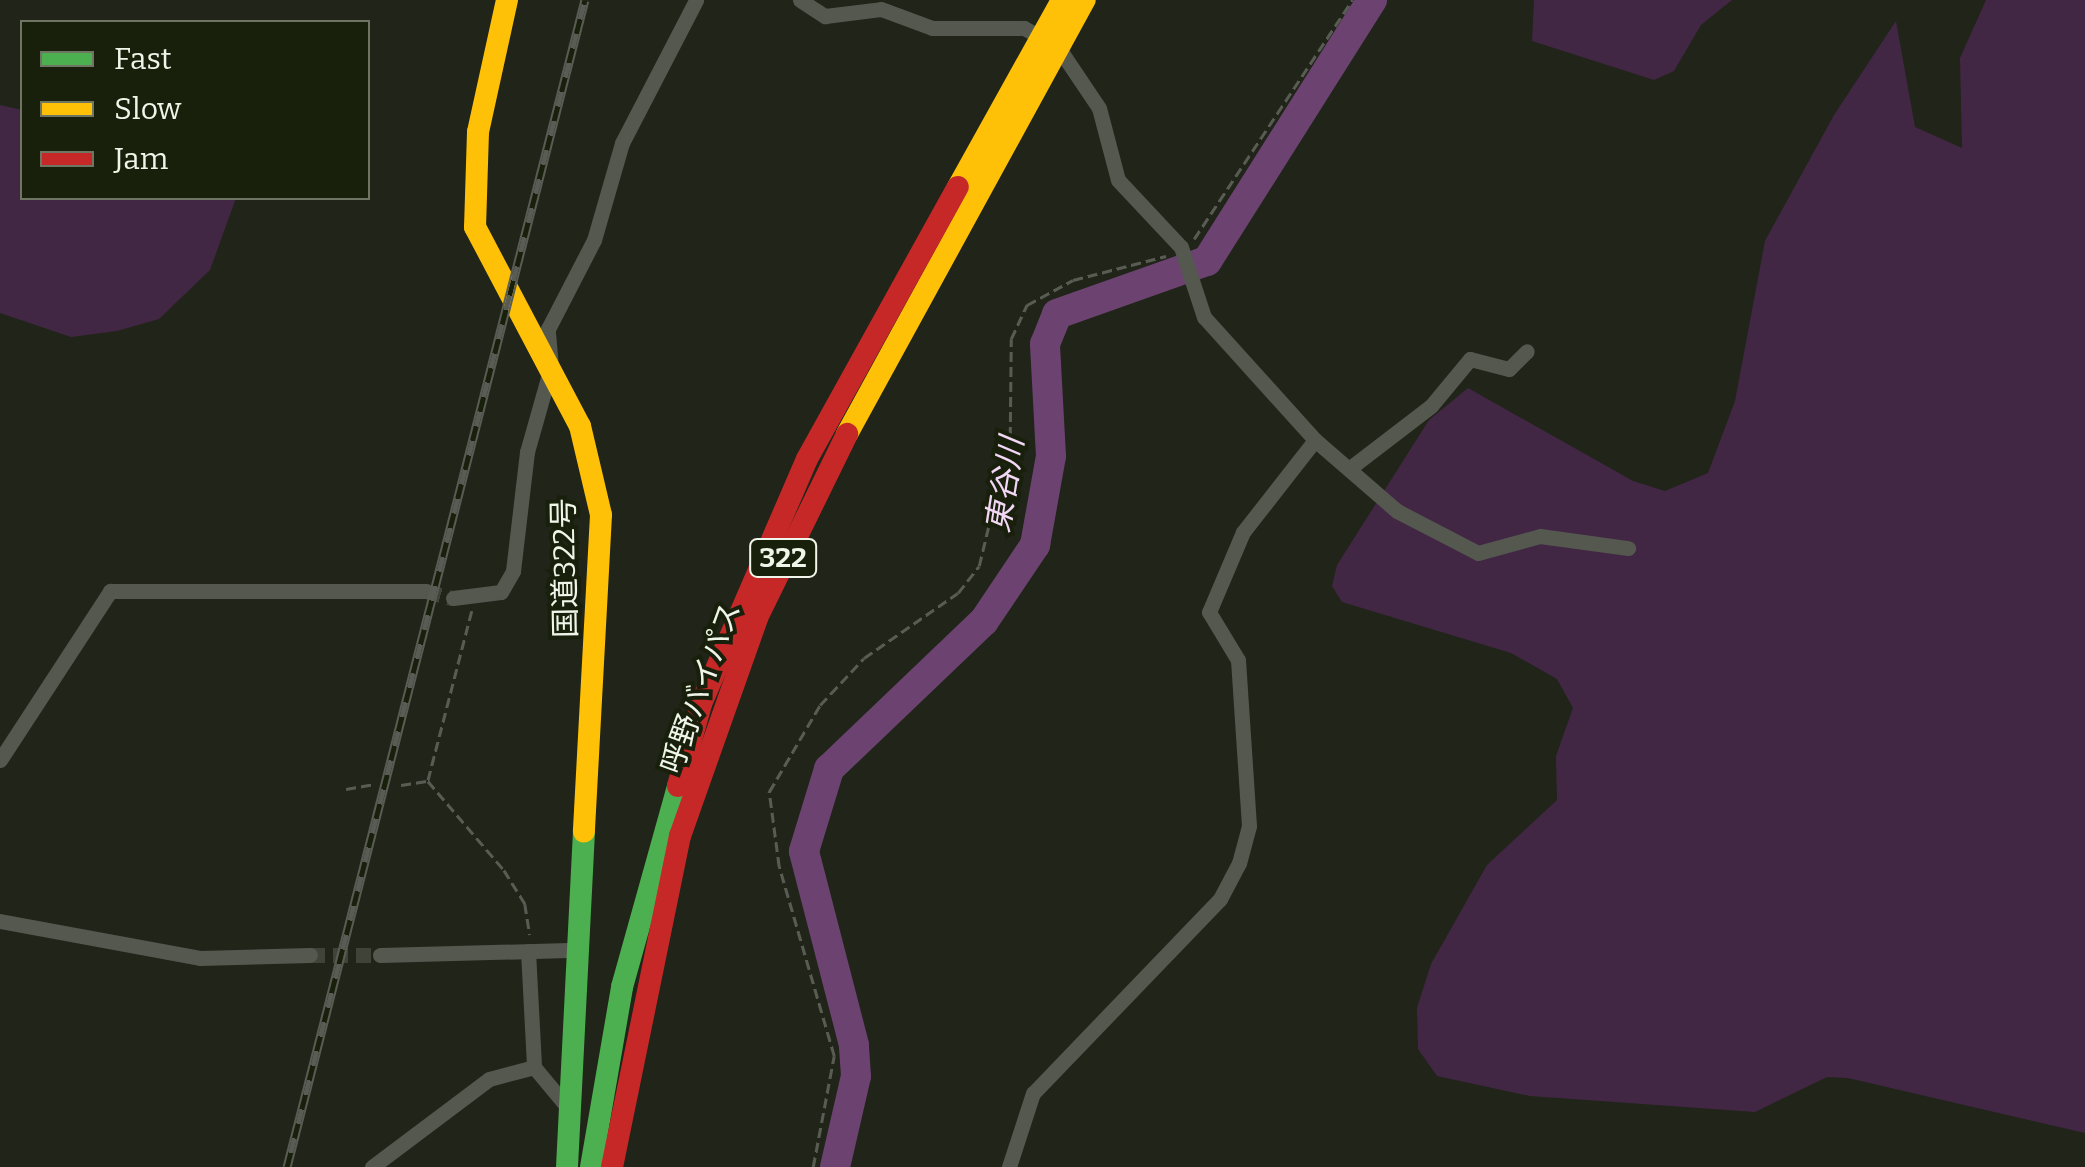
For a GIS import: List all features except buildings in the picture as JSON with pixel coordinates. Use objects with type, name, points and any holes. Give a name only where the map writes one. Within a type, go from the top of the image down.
[{"type":"highway","name":"国道322号","points":[[507,0],[478,132],[475,226],[580,426],[601,516],[567,1167]]},
{"type":"highway","name":"呼野バイパス","points":[[612,1167],[680,836],[744,652],[846,428],[1050,41],[1062,0]]},
{"type":"highway","name":"呼野バイパス","points":[[590,1167],[626,970],[701,704],[807,459],[1050,41],[1085,0]]},
{"type":"street","points":[[453,598],[478,601],[501,592],[521,552],[527,452],[551,366],[548,329],[566,283],[594,240],[622,143],[696,0]]},
{"type":"street","points":[[800,0],[825,16],[881,9],[908,19],[1050,41],[1099,108],[1118,180],[1181,248],[1204,318],[1315,440],[1354,465],[1397,511],[1478,553],[1540,536],[1628,548]]},
{"type":"street","points":[[908,19],[912,0]]},
{"type":"street","points":[[1354,465],[1431,406],[1470,359],[1510,369],[1527,351]]},
{"type":"street","points":[[1009,1167],[1034,1093],[1208,914],[1239,863],[1249,826],[1238,660],[1209,612],[1243,532],[1315,440]]},
{"type":"street","points":[[0,760],[110,591],[426,590]]},
{"type":"street","points":[[0,921],[200,958],[310,956]]},
{"type":"street","points":[[380,955],[577,950]]},
{"type":"street","points":[[528,951],[534,1067],[571,1112]]},
{"type":"street","points":[[372,1167],[489,1079],[534,1067]]},
{"type":"path","points":[[813,1167],[834,1056],[779,867],[769,792],[820,705],[864,658],[958,592],[978,566],[1010,437],[1011,338],[1027,305],[1072,280],[1155,263],[1196,237],[1352,0]]},
{"type":"path","points":[[428,781],[456,693],[462,630],[478,601]]},
{"type":"path","points":[[401,785],[428,781]]},
{"type":"path","points":[[428,781],[525,904],[528,951]]},
{"type":"path","points":[[346,789],[375,784]]},
{"type":"shaded area","points":[[1534,0],[1732,0],[1701,25],[1674,71],[1654,80],[1532,41]]},
{"type":"shaded area","points":[[1986,0],[2085,0],[2085,1133],[1848,1078],[1827,1077],[1755,1112],[1530,1096],[1437,1076],[1418,1049],[1417,1008],[1431,964],[1487,865],[1557,800],[1556,756],[1573,708],[1557,679],[1511,653],[1342,602],[1332,586],[1337,565],[1429,420],[1468,388],[1633,481],[1665,491],[1708,473],[1735,401],[1765,241],[1834,115],[1896,21],[1915,127],[1962,148],[1960,58]]},
{"type":"shaded area","points":[[0,105],[20,110],[20,200],[235,200],[210,270],[159,319],[117,331],[71,337],[0,313]]},
{"type":"waterway","name":"東谷川","points":[[835,1167],[856,1076],[854,1045],[804,851],[829,769],[984,621],[1035,545],[1051,456],[1045,344],[1057,314],[1207,261],[1372,0]]},
{"type":"tunnel","points":[[426,591],[453,598]]},
{"type":"tunnel","points":[[310,955],[380,955]]},
{"type":"railway","points":[[287,1167],[585,0]]},
{"type":"traffic: fast","points":[[591,1167],[622,987],[678,786]]},
{"type":"traffic: fast","points":[[567,1167],[584,832]]},
{"type":"traffic: slow","points":[[507,0],[478,132],[475,227],[580,426],[601,515],[584,832]]},
{"type":"traffic: slow","points":[[958,187],[1062,0]]},
{"type":"traffic: slow","points":[[847,434],[1085,0]]},
{"type":"traffic: jam","points":[[678,786],[701,704],[807,459],[958,187]]},
{"type":"traffic: jam","points":[[612,1167],[680,836],[757,618],[847,434]]}]
